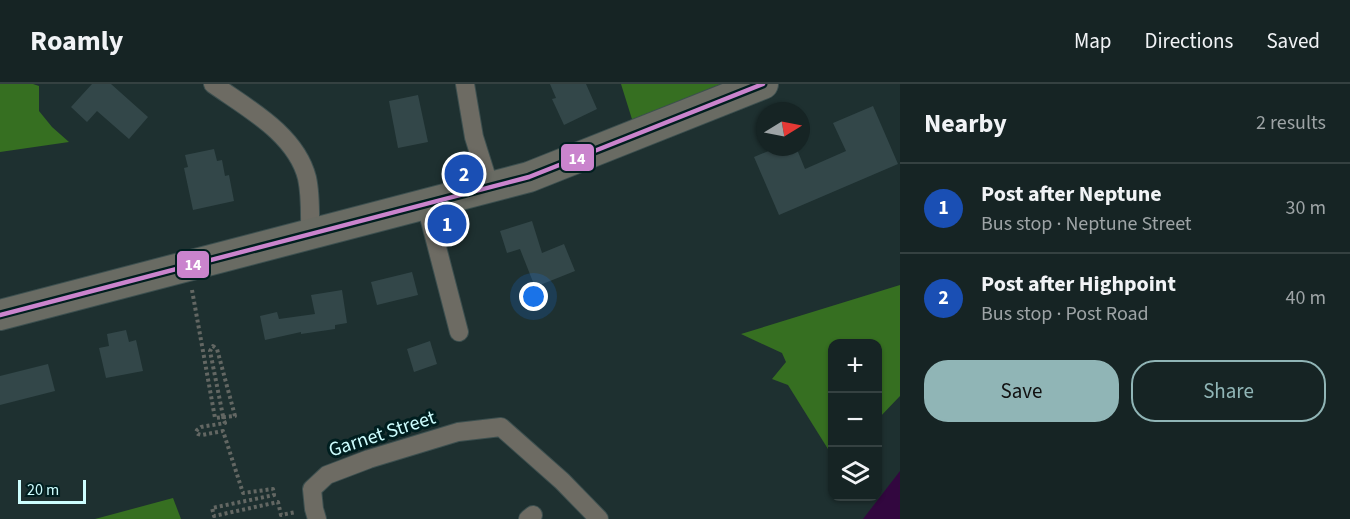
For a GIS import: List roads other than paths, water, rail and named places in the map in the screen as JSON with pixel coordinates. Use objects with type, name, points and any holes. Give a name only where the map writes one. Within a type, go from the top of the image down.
[{"type":"main road","points":[[0,315],[529,177],[764,84]]},
{"type":"street","points":[[213,84],[261,118],[281,135],[297,154],[307,176],[310,234]]},
{"type":"street","points":[[465,84],[474,137],[490,188]]},
{"type":"street","points":[[426,205],[459,332]]},
{"type":"street","name":"Garnet Street","points":[[316,514],[312,489],[327,475],[369,459],[458,432],[501,427],[562,481],[598,519]]},
{"type":"place","name":"Post after Highpoint","points":[[464,174]]},
{"type":"place","name":"Post after Neptune","points":[[447,224]]}]
